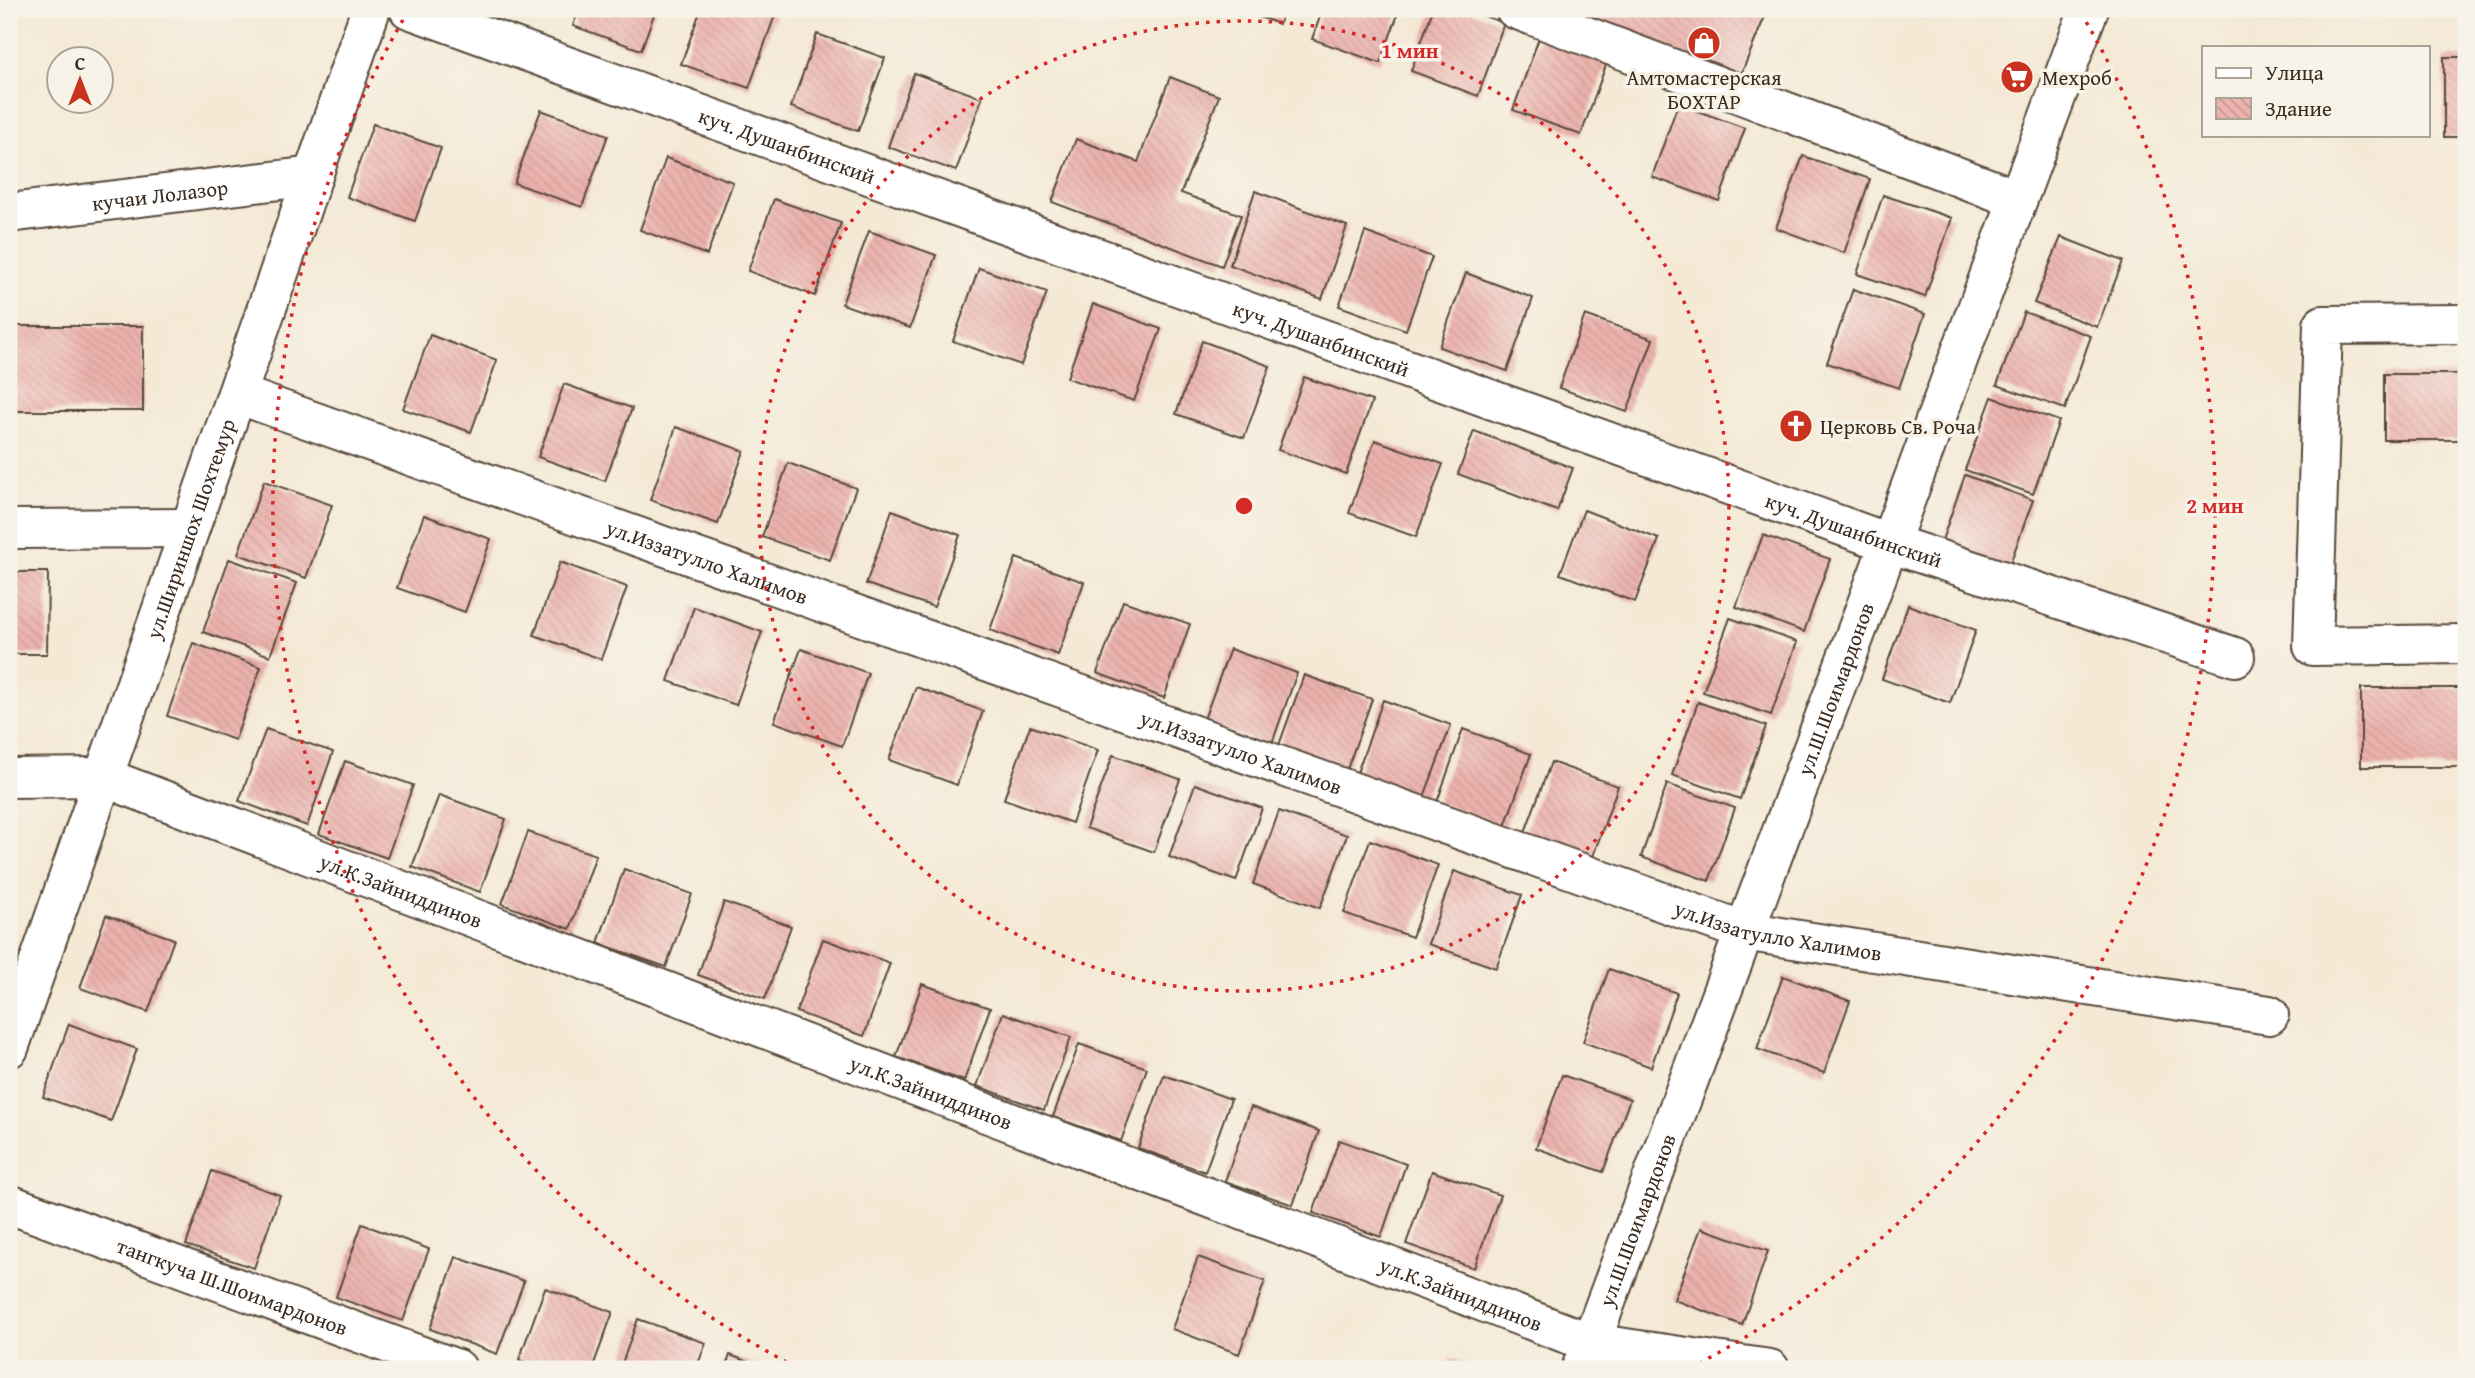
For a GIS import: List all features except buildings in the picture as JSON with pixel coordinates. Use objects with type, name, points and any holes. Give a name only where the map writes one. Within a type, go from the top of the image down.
[{"type":"street","name":"ул.Шириншох Шохтемур","points":[[9,1048],[371,9]]},
{"type":"street","name":"куч. Душанбинский","points":[[409,9],[1889,543],[2235,657]]},
{"type":"street","points":[[1515,9],[2017,199]]},
{"type":"street","name":"ул.Ш.Шоимардонов","points":[[1586,1356],[2089,9]]},
{"type":"street","name":"кучаи Лолазор","points":[[9,213],[313,176]]},
{"type":"street","points":[[2466,324],[2323,325],[2313,646],[2466,644]]},
{"type":"street","name":"ул.Иззатулло Халимов","points":[[237,394],[1744,931],[2269,1015]]},
{"type":"street","points":[[9,529],[190,528]]},
{"type":"street","points":[[9,778],[103,777]]},
{"type":"street","name":"ул.К.Зайниддинов","points":[[103,777],[1586,1356],[1770,1369]]},
{"type":"street","name":"тангкуча Ш.Шоимардонов","points":[[9,1204],[457,1369]]},
{"type":"place","name":"Амтомастерская БОХТАР","points":[[1704,43]]},
{"type":"place","name":"Мехроб","points":[[2017,77]]},
{"type":"place","name":"Церковь Св. Роча","points":[[1796,426]]}]
